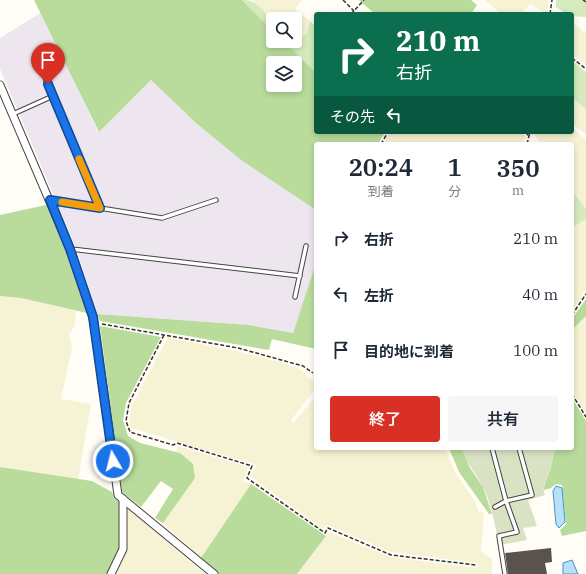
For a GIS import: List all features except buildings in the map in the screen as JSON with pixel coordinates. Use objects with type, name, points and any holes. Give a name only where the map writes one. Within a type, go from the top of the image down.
[{"type":"street","points":[[0,86],[70,249],[93,322],[118,495],[214,574]]},
{"type":"street","points":[[112,574],[123,549],[123,499]]},
{"type":"lane","points":[[38,61],[100,208]]},
{"type":"lane","points":[[13,114],[53,96]]},
{"type":"lane","points":[[50,200],[162,218],[216,200]]},
{"type":"lane","points":[[295,297],[306,246]]},
{"type":"lane","points":[[70,249],[300,276]]},
{"type":"lane","points":[[493,450],[506,502],[517,532],[499,536],[505,574]]},
{"type":"lane","points":[[495,507],[506,502],[532,495],[520,450]]},
{"type":"path","points":[[343,0],[354,11],[364,0]]},
{"type":"path","points":[[550,12],[552,0]]},
{"type":"path","points":[[574,60],[586,69]]},
{"type":"path","points":[[528,142],[530,134]]},
{"type":"path","points":[[574,311],[586,294]]},
{"type":"path","points":[[93,322],[238,348],[303,366],[313,373]]},
{"type":"path","points":[[164,335],[129,403],[126,421],[130,432],[173,445],[177,443],[252,466],[247,478],[324,533],[328,528],[391,555],[476,565]]},
{"type":"path","points":[[574,397],[586,417]]},
{"type":"shaded area","points":[[253,0],[302,0],[295,9],[299,12],[266,13]]},
{"type":"shaded area","points":[[485,0],[549,0],[547,12],[544,12],[530,4],[523,12],[499,12]]},
{"type":"shaded area","points":[[42,12],[98,132],[151,80],[196,123],[241,160],[314,209],[314,270],[293,333],[249,325],[97,314],[77,250],[0,69],[0,38]]},
{"type":"shaded area","points":[[302,15],[310,21],[306,34],[302,36]]},
{"type":"shaded area","points":[[574,24],[586,33],[586,65],[574,56]]},
{"type":"shaded area","points":[[574,100],[586,109],[586,135],[574,125]]},
{"type":"shaded area","points":[[574,130],[586,140],[586,209],[574,193],[574,142],[540,142],[535,134],[574,134]]},
{"type":"shaded area","points":[[389,134],[523,134],[525,137],[523,142],[384,142]]},
{"type":"shaded area","points":[[586,219],[586,289],[574,308],[574,227]]},
{"type":"shaded area","points":[[0,296],[21,298],[76,311],[75,325],[69,335],[72,347],[61,399],[91,404],[78,480],[0,467]]},
{"type":"shaded area","points":[[586,316],[586,414],[574,393],[574,328]]},
{"type":"shaded area","points":[[168,337],[236,351],[284,363],[301,370],[314,382],[314,391],[291,420],[294,422],[314,398],[314,450],[446,450],[456,474],[474,500],[479,512],[484,513],[481,551],[492,559],[492,574],[297,574],[329,532],[390,557],[477,568],[478,563],[391,552],[328,525],[323,529],[250,476],[257,465],[131,428],[129,421],[132,405]]},
{"type":"shaded area","points":[[178,446],[248,467],[243,481],[251,484],[201,558],[163,523],[195,478],[181,453],[176,452]]},
{"type":"shaded area","points":[[126,506],[205,574],[115,574],[126,549]]},
{"type":"green space","points":[[34,0],[242,0],[266,24],[266,48],[291,48],[299,56],[266,56],[266,92],[302,92],[302,59],[314,71],[314,134],[384,134],[379,142],[314,142],[314,209],[241,160],[196,123],[151,80],[99,132]]},
{"type":"green space","points":[[242,0],[253,2],[266,13],[266,24]]},
{"type":"green space","points":[[359,0],[471,0],[477,5],[472,12],[373,12]]},
{"type":"green space","points":[[556,0],[582,0],[586,3],[586,17],[574,16],[574,12],[564,12],[556,7]]},
{"type":"green space","points":[[310,21],[314,25],[314,71],[302,59],[302,56],[299,56],[291,48],[302,48],[302,36],[306,34]]},
{"type":"green space","points":[[574,63],[586,72],[586,109],[574,100]]},
{"type":"green space","points":[[574,193],[586,209],[586,219],[574,227]]},
{"type":"green space","points":[[46,205],[66,251],[87,313],[21,298],[0,296],[0,215]]},
{"type":"green space","points":[[314,269],[314,349],[272,339],[269,350],[100,321],[97,314],[249,325],[293,333]]},
{"type":"green space","points":[[586,299],[586,316],[574,328],[574,316]]},
{"type":"green space","points":[[100,326],[161,337],[126,403],[123,420],[128,436],[140,443],[180,453],[193,464],[195,478],[163,523],[155,518],[173,489],[161,481],[141,507],[122,492]]},
{"type":"green space","points":[[574,401],[586,421],[586,531],[562,536],[560,530],[566,524],[562,485],[556,484],[551,488],[544,490],[553,455],[556,450],[574,450]]},
{"type":"green space","points":[[450,450],[463,450],[470,468],[483,487],[492,514],[489,514],[459,472]]},
{"type":"green space","points":[[463,450],[556,450],[544,487],[545,495],[528,500],[537,526],[523,528],[527,540],[499,545],[489,501]]},
{"type":"green space","points":[[0,467],[92,481],[112,492],[114,498],[120,503],[121,531],[117,557],[107,574],[0,574]]},
{"type":"green space","points":[[251,484],[326,536],[297,574],[218,574],[201,558]]},
{"type":"water","points":[[556,486],[562,488],[565,522],[559,528],[556,524],[553,491]]},
{"type":"water","points":[[572,560],[578,574],[563,574],[563,563]]},
{"type":"slow traffic","points":[[62,202],[100,208],[79,159]]},
{"type":"route","points":[[48,84],[100,208],[50,200],[70,249],[93,317],[113,461]]}]
